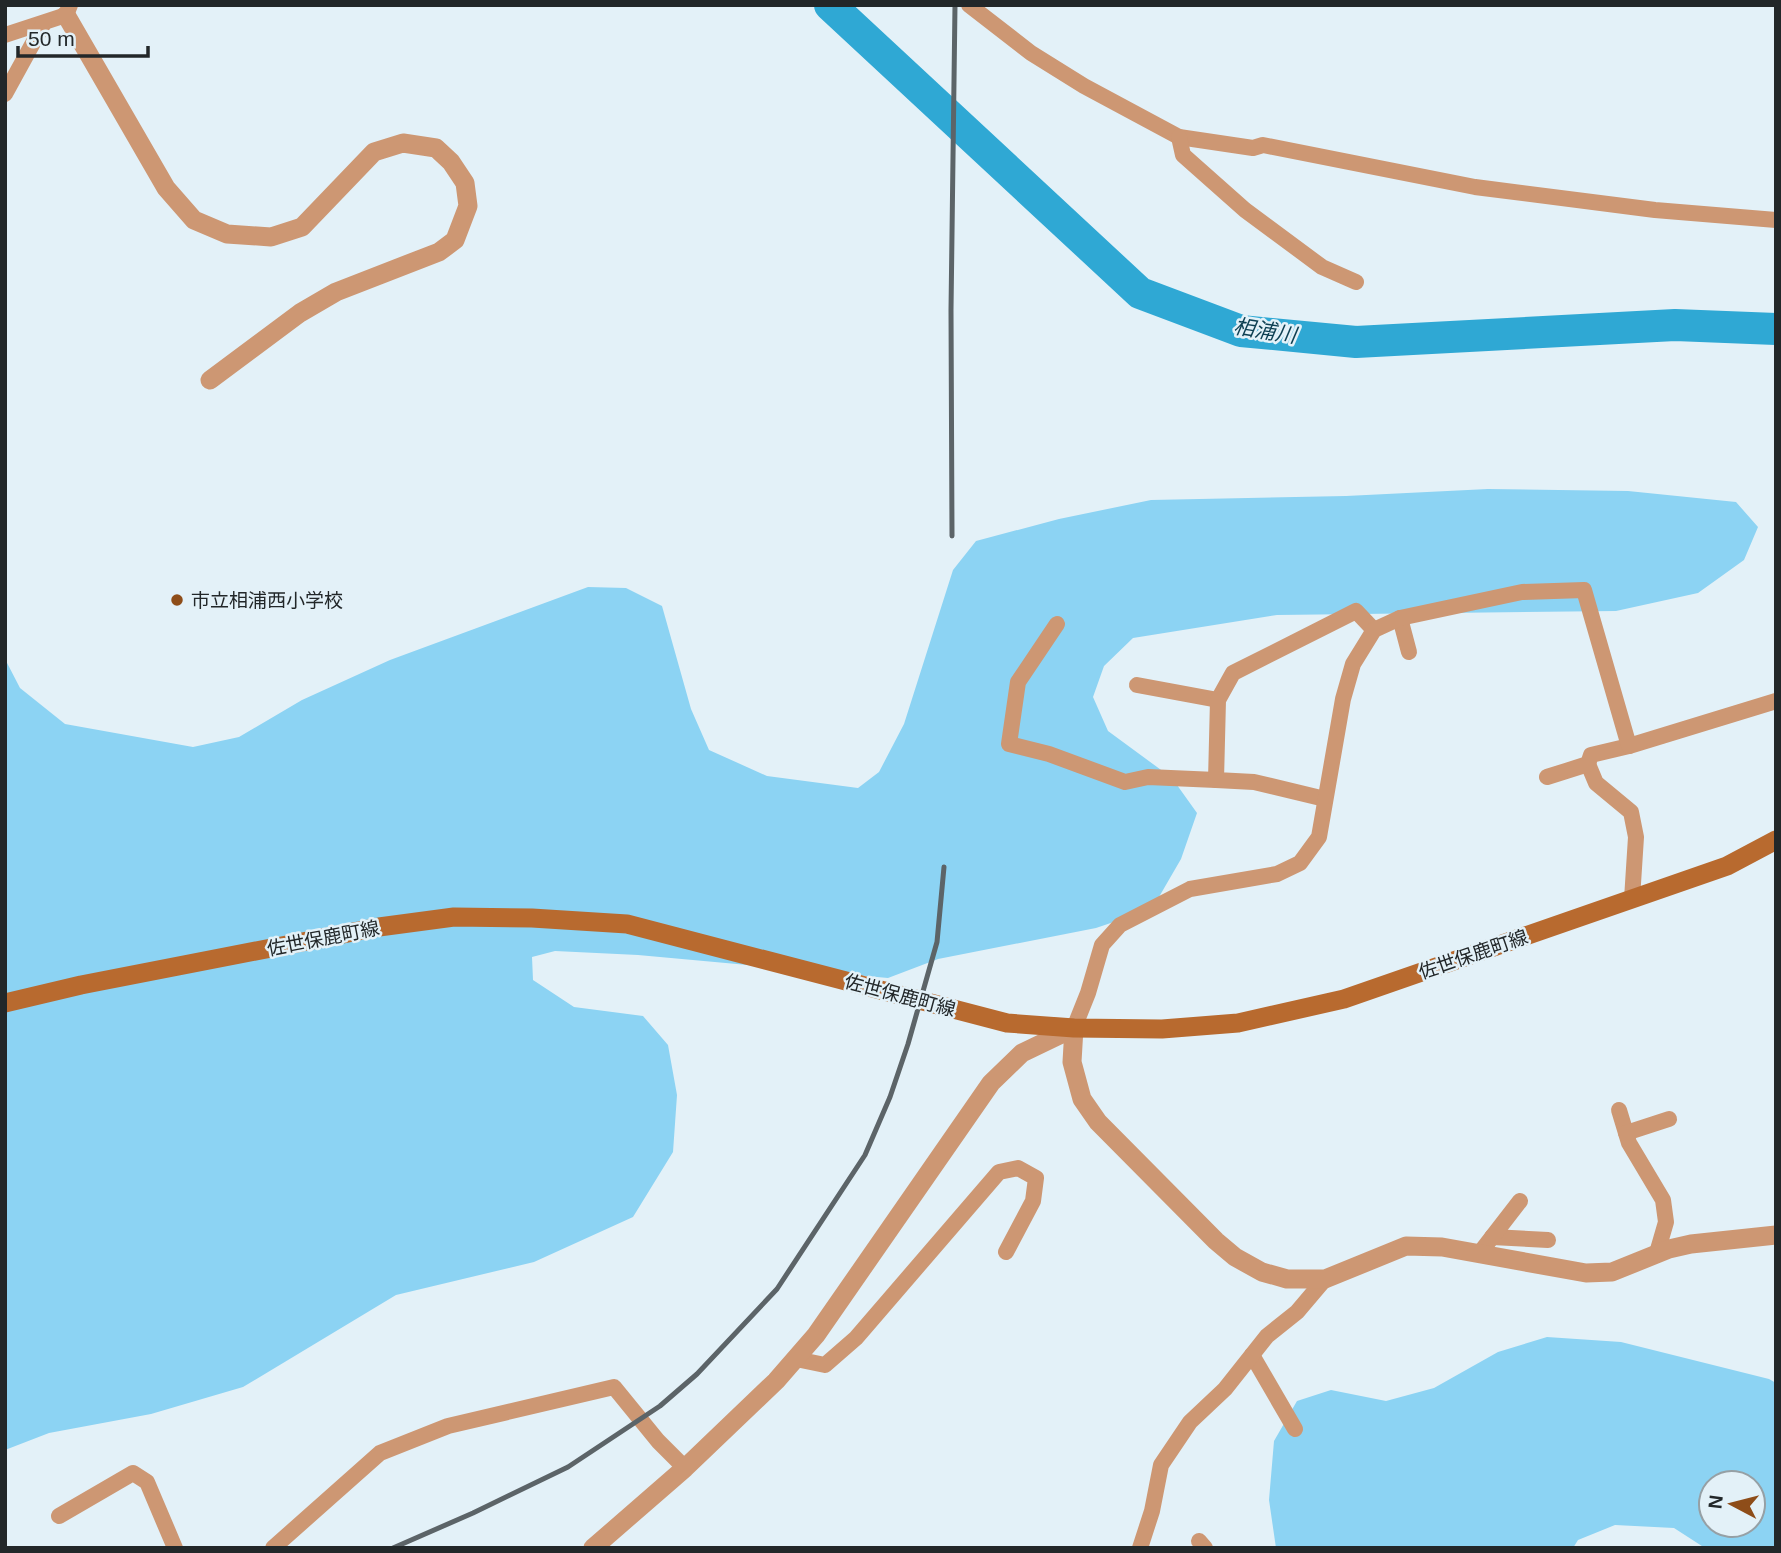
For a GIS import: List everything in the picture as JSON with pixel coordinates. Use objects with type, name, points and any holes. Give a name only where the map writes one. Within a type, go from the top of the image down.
[{"type":"main road","name":"佐世保鹿町線","points":[[5,1003],[81,985],[379,927],[454,917],[532,918],[627,924],[1007,1023],[1074,1028],[1162,1029],[1238,1023],[1344,999],[1727,866],[1776,839]]},
{"type":"street","points":[[969,5],[1031,53],[1084,86],[1179,137],[1253,148],[1263,145],[1475,187],[1655,211],[1776,220]]},
{"type":"street","points":[[5,35],[44,23],[68,10],[166,188],[194,220],[227,234],[271,237],[302,227],[374,152],[403,143],[436,148],[451,162],[464,183],[468,206],[455,240],[439,252],[336,292],[300,313],[210,380]]},
{"type":"street","points":[[5,94],[44,23]]},
{"type":"street","points":[[1179,137],[1183,155],[1245,210],[1322,267],[1356,282]]},
{"type":"street","points":[[1629,746],[1584,590],[1522,593],[1400,618],[1374,630],[1353,663],[1343,699],[1319,837],[1300,863],[1277,874],[1190,889],[1120,925],[1102,944],[1088,993],[1074,1028],[1072,1062],[1082,1099],[1097,1122],[1216,1241],[1262,1272],[1287,1279],[1325,1279],[1406,1246],[1442,1247],[1586,1273],[1612,1272],[1691,1244],[1776,1235]]},
{"type":"street","points":[[1216,780],[1218,700],[1233,673],[1356,611],[1374,630]]},
{"type":"street","points":[[1400,618],[1409,652]]},
{"type":"street","points":[[1057,624],[1034,647],[1018,682],[1009,744],[1049,754],[1125,782],[1148,777],[1254,782],[1325,799]]},
{"type":"street","points":[[1137,685],[1218,700]]},
{"type":"street","points":[[1632,899],[1636,837],[1631,812],[1596,783],[1588,764],[1591,755],[1776,701]]},
{"type":"street","points":[[1547,777],[1588,764]]},
{"type":"street","points":[[593,1548],[685,1468],[796,1359],[816,1335],[991,1083],[1022,1053],[1074,1028]]},
{"type":"street","points":[[1619,1110],[1629,1143],[1663,1200],[1666,1222],[1657,1254]]},
{"type":"street","points":[[1626,1133],[1669,1119]]},
{"type":"street","points":[[796,1359],[825,1365],[846,1347],[999,1172],[1018,1168],[1036,1178],[1033,1201],[1006,1252]]},
{"type":"street","points":[[1479,1254],[1520,1201]]},
{"type":"street","points":[[1492,1237],[1548,1240]]},
{"type":"street","points":[[1140,1548],[1152,1511],[1161,1465],[1190,1422],[1224,1390],[1267,1336],[1297,1311],[1325,1279]]},
{"type":"street","points":[[1252,1355],[1295,1429]]},
{"type":"street","points":[[273,1548],[380,1453],[447,1426],[614,1387],[658,1441],[685,1468]]},
{"type":"street","points":[[59,1516],[133,1473],[147,1482],[175,1548]]},
{"type":"shaded area","points":[[1488,489],[1628,491],[1736,502],[1758,527],[1744,560],[1698,593],[1616,611],[1277,615],[1133,638],[1104,666],[1093,697],[1108,731],[1172,778],[1197,813],[1181,859],[1152,909],[1096,928],[938,959],[888,978],[638,955],[555,951],[532,957],[533,980],[574,1007],[643,1016],[668,1045],[677,1095],[673,1152],[633,1217],[534,1262],[396,1295],[243,1387],[151,1414],[49,1433],[5,1450],[5,659],[20,688],[65,724],[193,747],[239,737],[302,700],[390,660],[588,587],[626,588],[662,606],[691,709],[709,750],[767,776],[858,788],[879,772],[904,724],[953,570],[976,541],[1059,519],[1151,500],[1346,496]]},
{"type":"shaded area","points":[[1547,1337],[1621,1342],[1769,1379],[1776,1383],[1776,1548],[1705,1548],[1674,1528],[1615,1525],[1578,1540],[1573,1548],[1276,1548],[1269,1500],[1274,1441],[1297,1401],[1331,1390],[1386,1401],[1434,1388],[1498,1352]]},
{"type":"waterway","name":"相浦川","points":[[830,5],[1140,293],[1241,331],[1356,342],[1675,325],[1776,329]]},
{"type":"railway","points":[[952,536],[951,310],[955,5]]},
{"type":"railway","points":[[393,1548],[568,1467],[660,1406],[697,1374],[777,1289],[865,1155],[890,1097],[937,942],[944,867]]},
{"type":"place","name":"市立相浦西小学校","points":[[177,600]]}]
